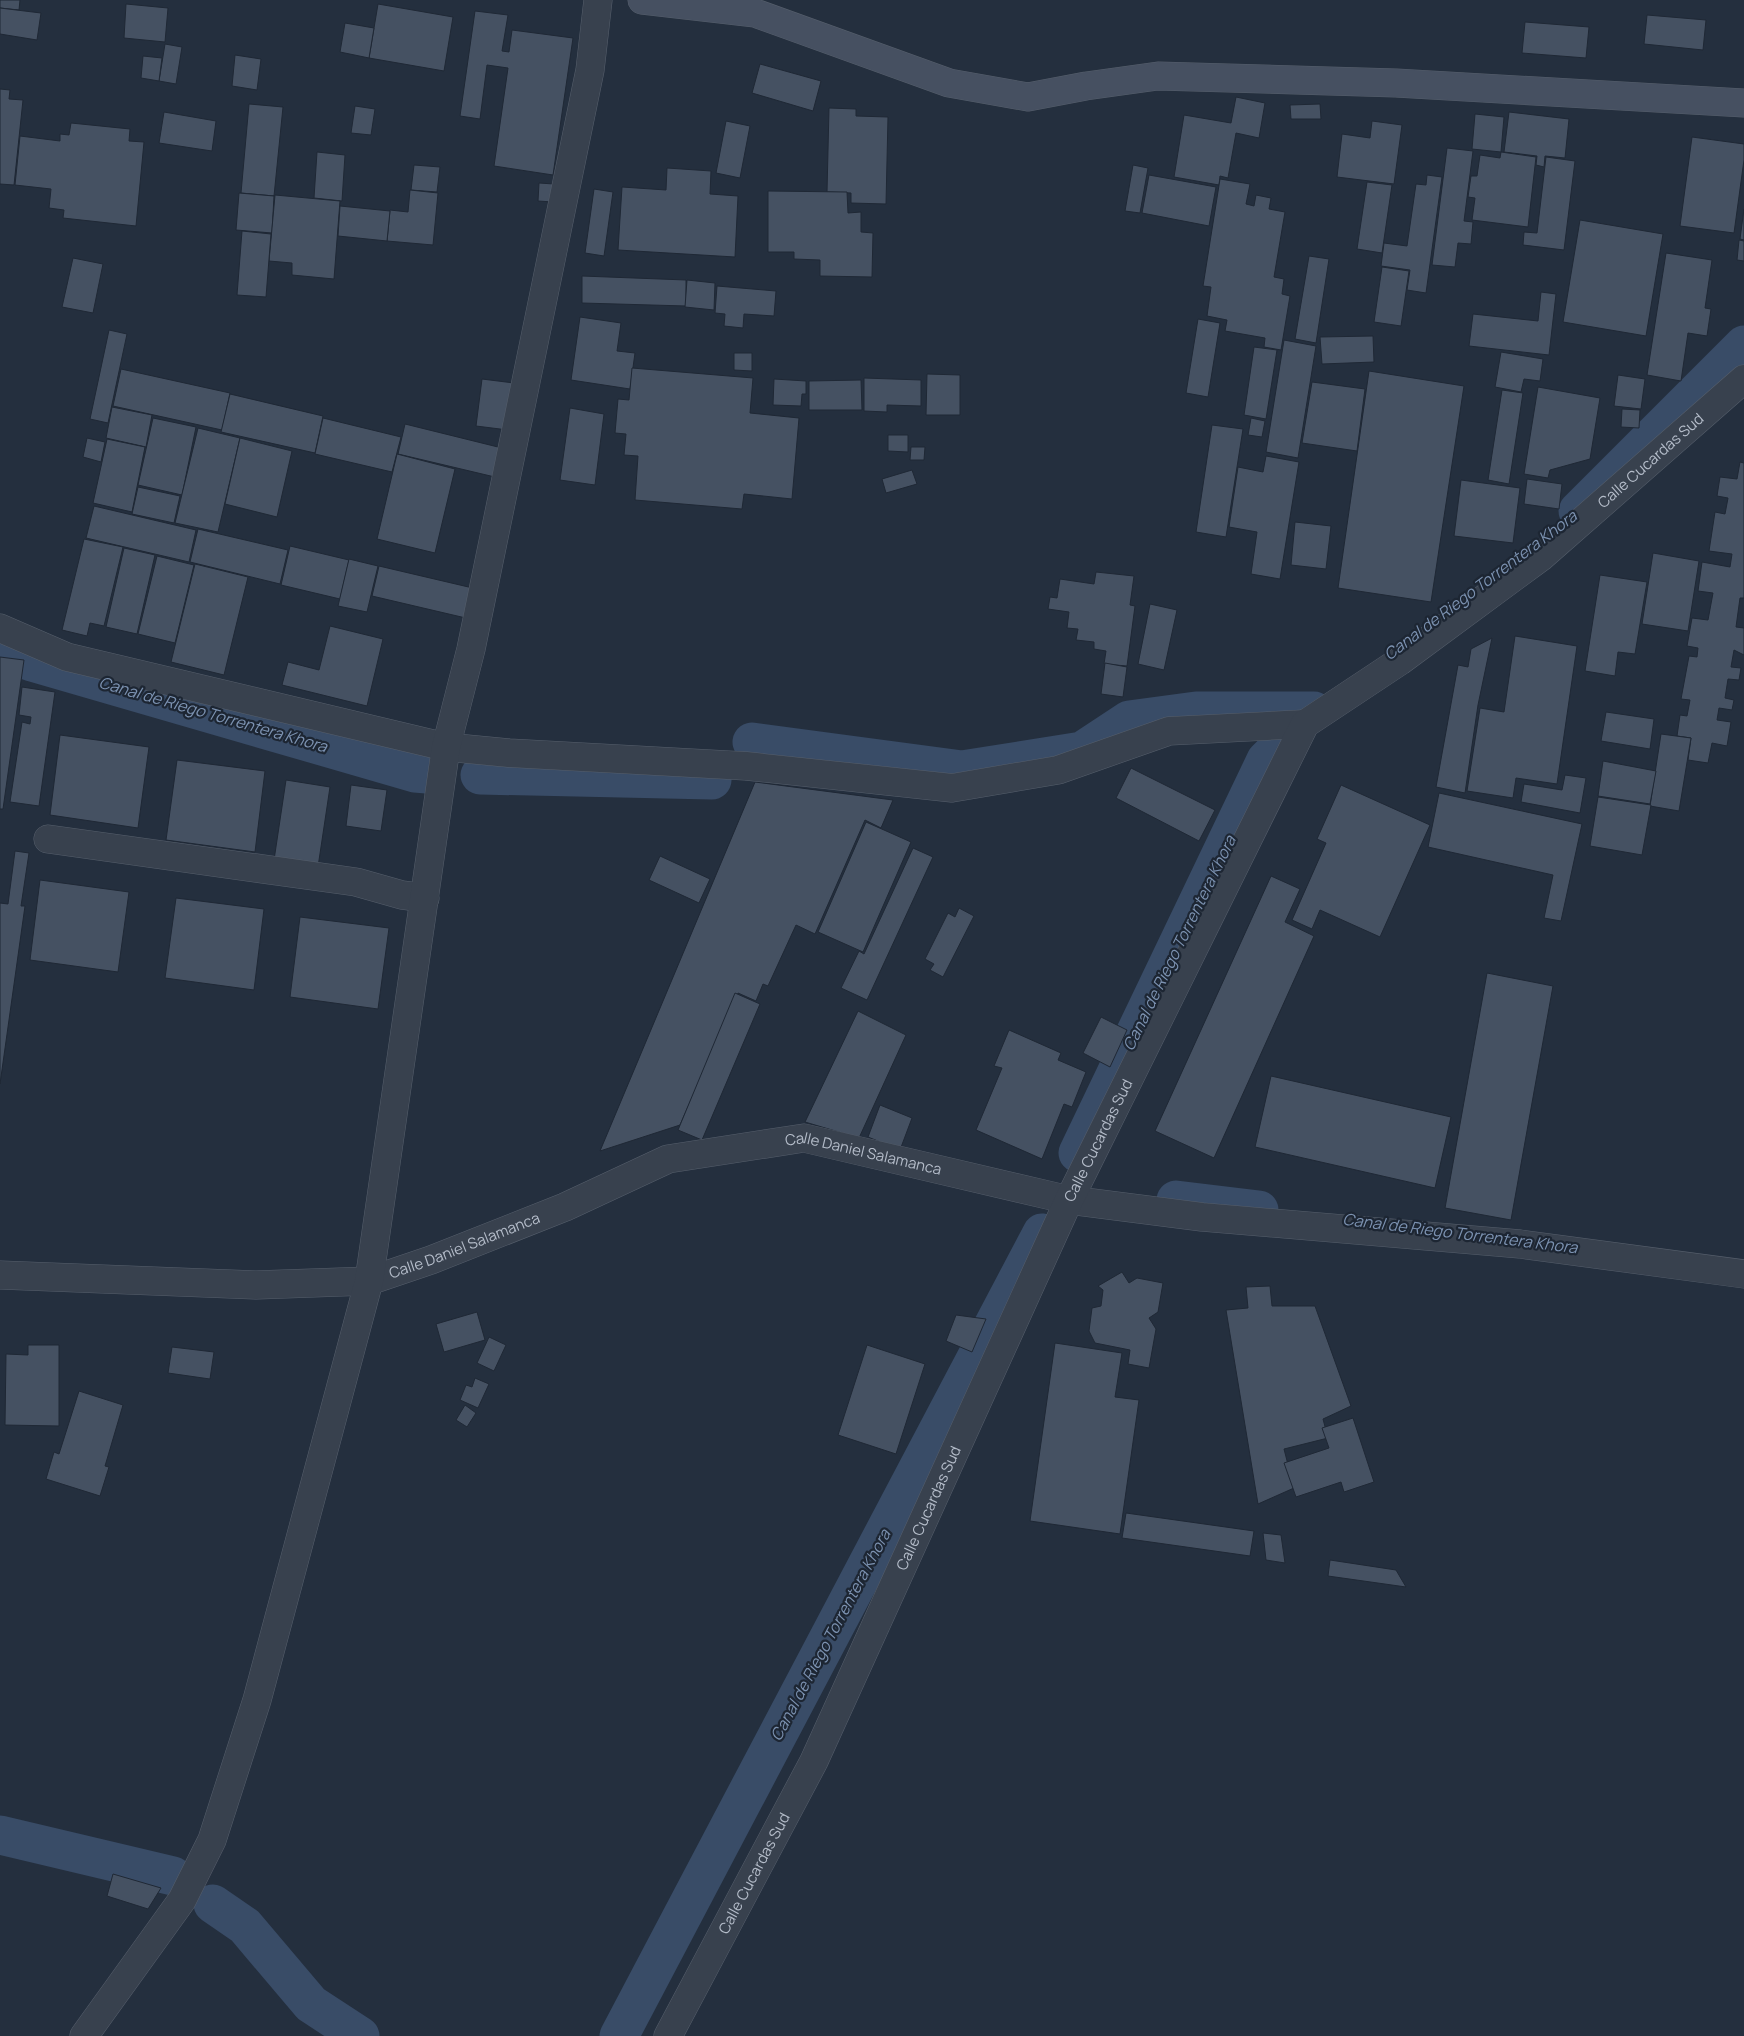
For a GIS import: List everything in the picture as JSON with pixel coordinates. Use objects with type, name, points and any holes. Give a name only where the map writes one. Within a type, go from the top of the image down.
[{"type":"main road","points":[[642,0],[755,13],[949,83],[1028,97],[1086,86],[1158,76],[1396,83],[1744,103]]},
{"type":"street","points":[[84,2036],[182,1900],[212,1840],[257,1700],[369,1281],[446,747],[471,649],[590,70],[598,0]]},
{"type":"street","name":"Calle Cucardas Sud","points":[[668,2036],[814,1761],[1069,1200],[1305,724],[1400,661],[1541,557],[1744,378]]},
{"type":"street","points":[[0,628],[67,657],[446,747],[746,766],[952,788],[1058,770],[1170,730],[1305,724]]},
{"type":"street","points":[[48,839],[356,882],[402,895],[425,898]]},
{"type":"street","name":"Calle Daniel Salamanca","points":[[0,1275],[256,1285],[369,1281],[431,1260],[565,1207],[668,1159],[804,1138],[1069,1200],[1202,1217],[1520,1244],[1744,1274]]},
{"type":"building","points":[[0,0],[20,0],[19,10],[0,8]]},
{"type":"building","points":[[126,4],[168,8],[165,42],[124,38]]},
{"type":"building","points":[[378,4],[453,17],[444,71],[369,58]]},
{"type":"building","points":[[0,8],[41,13],[37,40],[0,34]]},
{"type":"building","points":[[475,11],[508,15],[502,51],[509,52],[512,30],[573,38],[553,175],[494,166],[508,68],[487,65],[480,119],[460,116]]},
{"type":"building","points":[[1647,15],[1706,20],[1703,50],[1644,44]]},
{"type":"building","points":[[1525,22],[1589,27],[1586,58],[1522,53]]},
{"type":"building","points":[[345,23],[374,28],[369,58],[340,52]]},
{"type":"building","points":[[165,44],[182,47],[176,84],[159,81]]},
{"type":"building","points":[[235,55],[261,59],[257,90],[232,86]]},
{"type":"building","points":[[143,56],[162,58],[159,81],[141,78]]},
{"type":"building","points":[[760,64],[821,81],[813,111],[752,93]]},
{"type":"building","points":[[0,89],[10,90],[9,99],[23,100],[14,185],[0,184]]},
{"type":"building","points":[[1236,97],[1265,103],[1259,138],[1236,133],[1228,178],[1220,176],[1219,185],[1174,177],[1184,115],[1231,123]]},
{"type":"building","points":[[249,104],[283,107],[274,196],[241,193]]},
{"type":"building","points":[[1320,104],[1321,119],[1291,119],[1290,105]]},
{"type":"building","points":[[355,106],[375,109],[371,135],[351,133]]},
{"type":"building","points":[[829,108],[856,109],[856,116],[888,117],[886,204],[851,203],[851,193],[827,192]]},
{"type":"building","points":[[164,112],[216,121],[212,151],[159,143]]},
{"type":"building","points":[[1509,112],[1569,119],[1565,158],[1545,156],[1544,167],[1536,165],[1537,156],[1504,152]]},
{"type":"building","points":[[1475,114],[1504,117],[1501,152],[1472,149]]},
{"type":"building","points":[[726,121],[750,126],[740,178],[716,173]]},
{"type":"building","points":[[1372,121],[1402,125],[1394,184],[1337,177],[1342,134],[1370,138]]},
{"type":"building","points":[[71,123],[130,129],[129,141],[144,142],[136,226],[63,218],[64,210],[49,208],[51,189],[15,185],[20,136],[60,141],[60,134],[69,135]]},
{"type":"building","points":[[1692,137],[1744,144],[1744,160],[1734,233],[1680,226]]},
{"type":"building","points":[[1447,148],[1473,151],[1464,221],[1473,222],[1471,244],[1458,243],[1455,267],[1432,265]]},
{"type":"building","points":[[317,152],[345,155],[342,201],[314,198]]},
{"type":"building","points":[[1501,152],[1536,157],[1528,227],[1472,220],[1475,198],[1468,197],[1471,176],[1477,176],[1480,155],[1500,158]]},
{"type":"building","points":[[1546,157],[1575,161],[1564,250],[1523,245],[1524,232],[1537,233]]},
{"type":"building","points":[[414,165],[440,167],[437,192],[411,190]]},
{"type":"building","points":[[1133,165],[1148,168],[1140,213],[1125,211]]},
{"type":"building","points":[[667,168],[711,171],[710,194],[738,196],[735,257],[618,250],[622,187],[666,190]]},
{"type":"building","points":[[1149,175],[1216,187],[1209,226],[1142,213]]},
{"type":"building","points":[[1427,175],[1442,177],[1426,293],[1407,290],[1410,270],[1381,266],[1384,243],[1407,246],[1416,184],[1426,185]]},
{"type":"building","points":[[1220,179],[1250,184],[1246,204],[1254,206],[1256,195],[1271,198],[1269,209],[1285,212],[1274,277],[1284,279],[1282,294],[1290,296],[1281,350],[1264,347],[1265,338],[1225,331],[1227,320],[1207,316],[1211,287],[1203,286]]},
{"type":"building","points":[[1367,182],[1392,185],[1382,253],[1357,249]]},
{"type":"building","points":[[539,183],[554,184],[553,202],[538,201]]},
{"type":"building","points":[[594,189],[613,192],[604,256],[585,253]]},
{"type":"building","points":[[410,190],[438,193],[433,245],[387,241],[390,210],[408,212]]},
{"type":"building","points":[[768,191],[847,192],[848,213],[861,212],[861,232],[873,233],[872,277],[820,276],[820,260],[794,259],[794,252],[768,252]]},
{"type":"building","points":[[239,193],[274,196],[272,233],[236,230]]},
{"type":"building","points":[[275,195],[340,201],[334,279],[292,275],[292,263],[269,261]]},
{"type":"building","points":[[340,206],[390,211],[387,241],[338,236]]},
{"type":"building","points":[[1744,209],[1744,240],[1740,239]]},
{"type":"building","points":[[1580,220],[1663,234],[1646,336],[1563,322]]},
{"type":"building","points":[[242,231],[271,234],[266,297],[237,295]]},
{"type":"building","points":[[1739,240],[1744,241],[1744,261],[1737,260]]},
{"type":"building","points":[[1666,253],[1712,260],[1705,308],[1711,309],[1707,336],[1688,333],[1681,381],[1647,375]]},
{"type":"building","points":[[1309,256],[1329,259],[1316,343],[1295,339]]},
{"type":"building","points":[[73,258],[103,264],[93,313],[62,307]]},
{"type":"building","points":[[1382,267],[1409,271],[1401,326],[1374,322]]},
{"type":"building","points":[[582,276],[686,280],[686,306],[582,303]]},
{"type":"building","points":[[687,280],[715,283],[714,310],[685,307]]},
{"type":"building","points":[[717,286],[776,291],[774,316],[744,314],[743,328],[724,326],[725,314],[715,313]]},
{"type":"building","points":[[1541,292],[1556,294],[1549,355],[1469,346],[1473,314],[1538,321]]},
{"type":"building","points":[[580,317],[621,323],[617,351],[635,353],[630,389],[571,380]]},
{"type":"building","points":[[1198,319],[1220,323],[1208,397],[1186,393]]},
{"type":"building","points":[[109,330],[127,334],[108,423],[90,419]]},
{"type":"building","points":[[1373,336],[1374,362],[1322,364],[1320,337]]},
{"type":"building","points":[[1284,340],[1316,346],[1298,458],[1266,452]]},
{"type":"building","points":[[1254,347],[1277,350],[1266,419],[1244,415]]},
{"type":"building","points":[[1501,352],[1543,359],[1540,381],[1524,379],[1521,392],[1495,387]]},
{"type":"building","points":[[734,353],[752,353],[752,371],[734,370]]},
{"type":"building","points":[[632,368],[753,378],[750,413],[799,418],[792,499],[744,494],[742,509],[635,500],[638,456],[624,455],[626,434],[615,433],[618,399],[629,400]]},
{"type":"building","points":[[121,369],[230,393],[222,430],[113,406]]},
{"type":"building","points":[[1369,371],[1464,386],[1431,602],[1338,588]]},
{"type":"building","points":[[927,374],[960,375],[960,415],[926,415]]},
{"type":"building","points":[[1618,375],[1645,379],[1641,409],[1614,406]]},
{"type":"building","points":[[864,378],[921,380],[921,406],[887,405],[887,412],[864,411]]},
{"type":"building","points":[[482,379],[514,383],[508,430],[476,426]]},
{"type":"building","points":[[774,379],[806,381],[806,394],[802,394],[801,406],[773,405]]},
{"type":"building","points":[[861,380],[862,410],[809,410],[809,381]]},
{"type":"building","points":[[1312,382],[1365,389],[1357,451],[1302,443]]},
{"type":"building","points":[[1538,387],[1600,398],[1590,459],[1550,470],[1548,478],[1524,474]]},
{"type":"building","points":[[1502,390],[1523,393],[1509,484],[1488,480]]},
{"type":"building","points":[[230,394],[323,416],[315,453],[221,432]]},
{"type":"building","points":[[112,407],[152,415],[146,447],[106,438]]},
{"type":"building","points":[[570,408],[604,414],[595,485],[560,480]]},
{"type":"building","points":[[1622,409],[1640,410],[1639,428],[1621,427]]},
{"type":"building","points":[[153,418],[196,427],[182,495],[138,485]]},
{"type":"building","points":[[323,418],[401,437],[392,472],[315,454]]},
{"type":"building","points":[[1251,418],[1265,421],[1262,437],[1248,435]]},
{"type":"building","points":[[405,424],[506,449],[499,478],[398,454]]},
{"type":"building","points":[[1212,425],[1243,429],[1226,537],[1196,532]]},
{"type":"building","points":[[198,428],[240,438],[218,532],[175,523]]},
{"type":"building","points":[[888,435],[908,435],[908,452],[888,451]]},
{"type":"building","points":[[87,438],[105,442],[101,462],[83,457]]},
{"type":"building","points":[[240,438],[292,451],[277,517],[225,504]]},
{"type":"building","points":[[107,439],[145,447],[132,512],[93,503]]},
{"type":"building","points":[[911,447],[925,447],[924,460],[910,460]]},
{"type":"building","points":[[397,454],[455,469],[435,553],[377,539]]},
{"type":"building","points":[[1266,456],[1299,462],[1280,579],[1251,574],[1257,532],[1229,527],[1238,467],[1263,472]]},
{"type":"building","points":[[1740,462],[1744,463],[1744,598],[1740,598],[1736,627],[1744,628],[1744,655],[1734,650],[1731,667],[1741,668],[1739,680],[1728,679],[1725,698],[1734,700],[1732,710],[1719,708],[1717,720],[1731,722],[1727,746],[1712,743],[1708,763],[1688,760],[1691,738],[1677,736],[1680,715],[1687,716],[1690,700],[1681,699],[1689,656],[1697,657],[1698,648],[1687,646],[1692,618],[1708,620],[1713,593],[1698,591],[1702,562],[1730,567],[1732,554],[1709,551],[1715,512],[1725,514],[1728,498],[1717,496],[1720,477],[1737,479]]},
{"type":"building","points":[[912,470],[917,484],[886,493],[882,479]]},
{"type":"building","points":[[1527,479],[1562,484],[1559,509],[1524,504]]},
{"type":"building","points":[[1461,480],[1520,488],[1513,543],[1454,536]]},
{"type":"building","points":[[138,487],[180,496],[174,523],[132,514]]},
{"type":"building","points":[[94,506],[196,530],[189,562],[86,538]]},
{"type":"building","points":[[1295,522],[1331,526],[1326,569],[1291,565]]},
{"type":"building","points":[[198,529],[288,550],[280,584],[190,562]]},
{"type":"building","points":[[84,539],[123,547],[104,626],[90,623],[87,636],[62,630]]},
{"type":"building","points":[[290,546],[349,560],[340,599],[281,585]]},
{"type":"building","points":[[124,548],[155,555],[137,634],[106,627]]},
{"type":"building","points":[[1653,553],[1699,561],[1688,631],[1642,624]]},
{"type":"building","points":[[157,556],[194,565],[175,643],[138,634]]},
{"type":"building","points":[[349,559],[378,566],[367,612],[338,606]]},
{"type":"building","points":[[195,564],[248,577],[224,675],[171,662]]},
{"type":"building","points":[[379,566],[477,589],[470,619],[372,596]]},
{"type":"building","points":[[1096,572],[1134,576],[1130,605],[1135,606],[1127,666],[1104,664],[1106,651],[1094,649],[1094,642],[1076,640],[1078,629],[1067,628],[1069,612],[1048,609],[1050,597],[1057,598],[1060,579],[1094,584]]},
{"type":"building","points":[[1600,575],[1647,582],[1635,654],[1618,652],[1615,676],[1585,671]]},
{"type":"building","points":[[1150,604],[1177,610],[1164,670],[1138,664]]},
{"type":"building","points":[[330,626],[383,639],[367,706],[282,685],[288,662],[319,670]]},
{"type":"building","points":[[1515,636],[1577,646],[1557,784],[1516,778],[1513,798],[1467,791],[1480,708],[1504,712]]},
{"type":"building","points":[[1492,638],[1478,705],[1465,793],[1436,787],[1458,665],[1468,667],[1471,649]]},
{"type":"building","points":[[0,657],[24,660],[3,809],[0,809]]},
{"type":"building","points":[[1105,663],[1127,667],[1123,697],[1101,694]]},
{"type":"building","points":[[22,687],[55,692],[39,806],[10,802],[22,722],[30,724],[31,717],[19,715]]},
{"type":"building","points":[[1606,712],[1654,719],[1650,749],[1601,741]]},
{"type":"building","points":[[1661,734],[1691,738],[1679,811],[1650,806]]},
{"type":"building","points":[[60,735],[149,747],[138,828],[50,815]]},
{"type":"building","points":[[177,760],[265,771],[255,852],[166,840]]},
{"type":"building","points":[[1603,761],[1656,771],[1650,804],[1598,796]]},
{"type":"building","points":[[1131,768],[1215,810],[1199,841],[1116,798]]},
{"type":"building","points":[[1565,775],[1586,778],[1580,813],[1521,802],[1524,784],[1562,790]]},
{"type":"building","points":[[286,780],[330,787],[318,867],[274,860]]},
{"type":"building","points":[[755,782],[893,800],[881,828],[865,820],[815,934],[796,925],[768,986],[763,984],[756,1001],[738,993],[680,1125],[600,1151]]},
{"type":"building","points":[[351,785],[387,790],[381,831],[346,826]]},
{"type":"building","points":[[1341,785],[1430,825],[1380,937],[1320,910],[1312,929],[1292,920],[1326,843],[1317,839]]},
{"type":"building","points":[[1439,793],[1582,824],[1561,921],[1544,918],[1553,875],[1428,847]]},
{"type":"building","points":[[1598,797],[1651,805],[1642,855],[1590,846]]},
{"type":"building","points":[[866,822],[911,842],[863,952],[818,932]]},
{"type":"building","points":[[913,848],[933,857],[867,1000],[841,988],[859,951],[864,954]]},
{"type":"building","points":[[15,851],[29,853],[21,906],[25,906],[0,1084],[0,903],[8,904]]},
{"type":"building","points":[[660,856],[710,879],[699,903],[649,880]]},
{"type":"building","points":[[1271,876],[1300,889],[1285,922],[1314,936],[1214,1158],[1155,1131]]},
{"type":"building","points":[[40,880],[129,892],[118,972],[30,960]]},
{"type":"building","points":[[176,898],[264,909],[254,990],[165,978]]},
{"type":"building","points":[[959,908],[974,916],[943,977],[930,970],[934,964],[925,959],[948,913],[955,917]]},
{"type":"building","points":[[300,917],[389,928],[378,1009],[290,997]]},
{"type":"building","points":[[1487,973],[1553,986],[1511,1220],[1445,1208]]},
{"type":"building","points":[[735,993],[760,1004],[702,1140],[678,1130]]},
{"type":"building","points":[[858,1011],[906,1035],[859,1138],[805,1122]]},
{"type":"building","points":[[1101,1017],[1127,1030],[1110,1067],[1083,1053]]},
{"type":"building","points":[[1009,1030],[1061,1053],[1058,1060],[1086,1072],[1072,1107],[1064,1104],[1042,1159],[976,1130],[1002,1068],[994,1066]]},
{"type":"building","points":[[1271,1076],[1451,1117],[1435,1188],[1255,1147]]},
{"type":"building","points":[[880,1105],[912,1118],[900,1150],[868,1137]]},
{"type":"building","points":[[1122,1272],[1129,1283],[1137,1278],[1163,1283],[1158,1312],[1149,1318],[1156,1329],[1149,1368],[1128,1364],[1130,1350],[1095,1343],[1089,1331],[1092,1308],[1101,1306],[1103,1290],[1098,1286]]},
{"type":"building","points":[[1270,1286],[1272,1306],[1315,1306],[1351,1406],[1323,1419],[1328,1438],[1284,1449],[1294,1488],[1258,1504],[1226,1310],[1248,1308],[1246,1287]]},
{"type":"building","points":[[477,1312],[485,1340],[444,1352],[436,1324]]},
{"type":"building","points":[[956,1315],[986,1319],[972,1352],[946,1341]]},
{"type":"building","points":[[489,1337],[506,1345],[494,1371],[477,1363]]},
{"type":"building","points":[[1055,1343],[1122,1353],[1115,1397],[1139,1400],[1120,1534],[1030,1521]]},
{"type":"building","points":[[28,1345],[59,1345],[59,1426],[5,1425],[6,1354],[28,1355]]},
{"type":"building","points":[[867,1345],[925,1364],[896,1454],[838,1435]]},
{"type":"building","points":[[172,1347],[214,1352],[210,1379],[168,1373]]},
{"type":"building","points":[[475,1378],[489,1384],[478,1408],[460,1400],[466,1385],[472,1387]]},
{"type":"building","points":[[79,1391],[123,1405],[105,1466],[109,1467],[100,1496],[46,1479],[54,1452],[59,1454]]},
{"type":"building","points":[[465,1405],[476,1413],[467,1427],[456,1420]]},
{"type":"building","points":[[1353,1418],[1374,1482],[1344,1492],[1341,1482],[1296,1497],[1284,1463],[1329,1448],[1322,1428]]},
{"type":"building","points":[[1126,1513],[1254,1531],[1250,1556],[1122,1538]]},
{"type":"building","points":[[1263,1533],[1281,1535],[1285,1563],[1266,1560]]},
{"type":"building","points":[[1330,1560],[1396,1570],[1406,1587],[1328,1576]]},
{"type":"building","points":[[113,1874],[161,1888],[148,1909],[107,1896]]},
{"type":"waterway","name":"Canal de Riego Torrentera Khora","points":[[1578,511],[1744,345]]},
{"type":"waterway","name":"Canal de Riego Torrentera Khora","points":[[0,651],[32,662],[415,773],[427,774]]},
{"type":"waterway","name":"Canal de Riego Torrentera Khora","points":[[752,742],[962,770],[1082,751],[1129,720],[1196,711],[1314,711]]},
{"type":"waterway","name":"Canal de Riego Torrentera Khora","points":[[1078,1153],[1266,760],[1274,752]]},
{"type":"waterway","name":"Canal de Riego Torrentera Khora","points":[[480,775],[712,780]]},
{"type":"waterway","name":"Canal de Riego Torrentera Khora","points":[[1176,1200],[1259,1210]]},
{"type":"waterway","name":"Canal de Riego Torrentera Khora","points":[[619,2036],[1042,1233]]},
{"type":"waterway","name":"Canal de Riego Torrentera Khora","points":[[0,1835],[173,1876]]},
{"type":"waterway","name":"Canal de Riego Torrentera Khora","points":[[213,1904],[245,1926],[311,2004],[360,2036]]}]
